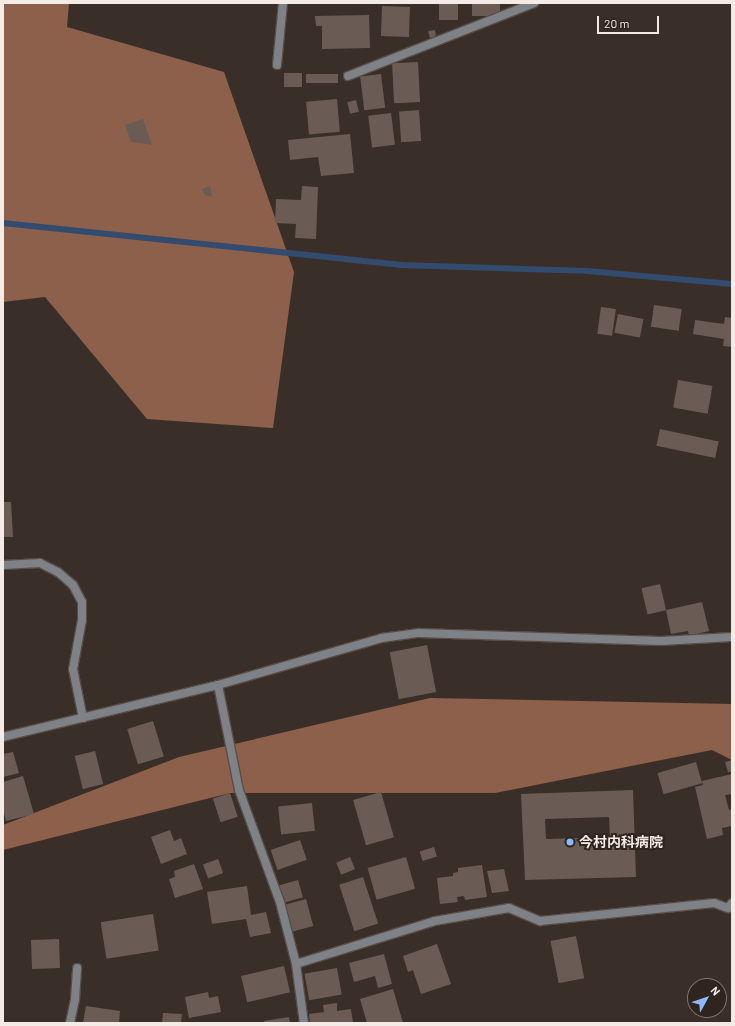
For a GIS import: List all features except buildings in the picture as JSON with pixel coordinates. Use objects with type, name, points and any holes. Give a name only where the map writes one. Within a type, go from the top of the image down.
[{"type":"street","points":[[277,65],[283,3]]},
{"type":"street","points":[[348,76],[534,3]]},
{"type":"street","points":[[3,564],[40,563],[58,572],[73,586],[79,596],[82,602],[82,620],[73,669],[83,718]]},
{"type":"street","points":[[3,737],[218,685],[382,638],[419,633],[661,641],[732,637]]},
{"type":"street","points":[[218,685],[239,790],[280,902],[296,964],[304,1023]]},
{"type":"street","points":[[296,964],[435,921],[509,908],[540,921],[714,903],[728,908],[732,904]]},
{"type":"street","points":[[70,1023],[75,999],[77,968]]},
{"type":"shaded area","points":[[3,3],[69,3],[67,27],[224,72],[294,272],[273,428],[147,419],[45,297],[3,302]]},
{"type":"shaded area","points":[[430,698],[732,704],[732,760],[712,750],[495,793],[230,793],[3,850],[3,825],[179,757]]},
{"type":"waterway","points":[[3,223],[400,265],[587,271],[732,284]]},
{"type":"place","name":"今村内科病院","points":[[570,842]]}]
